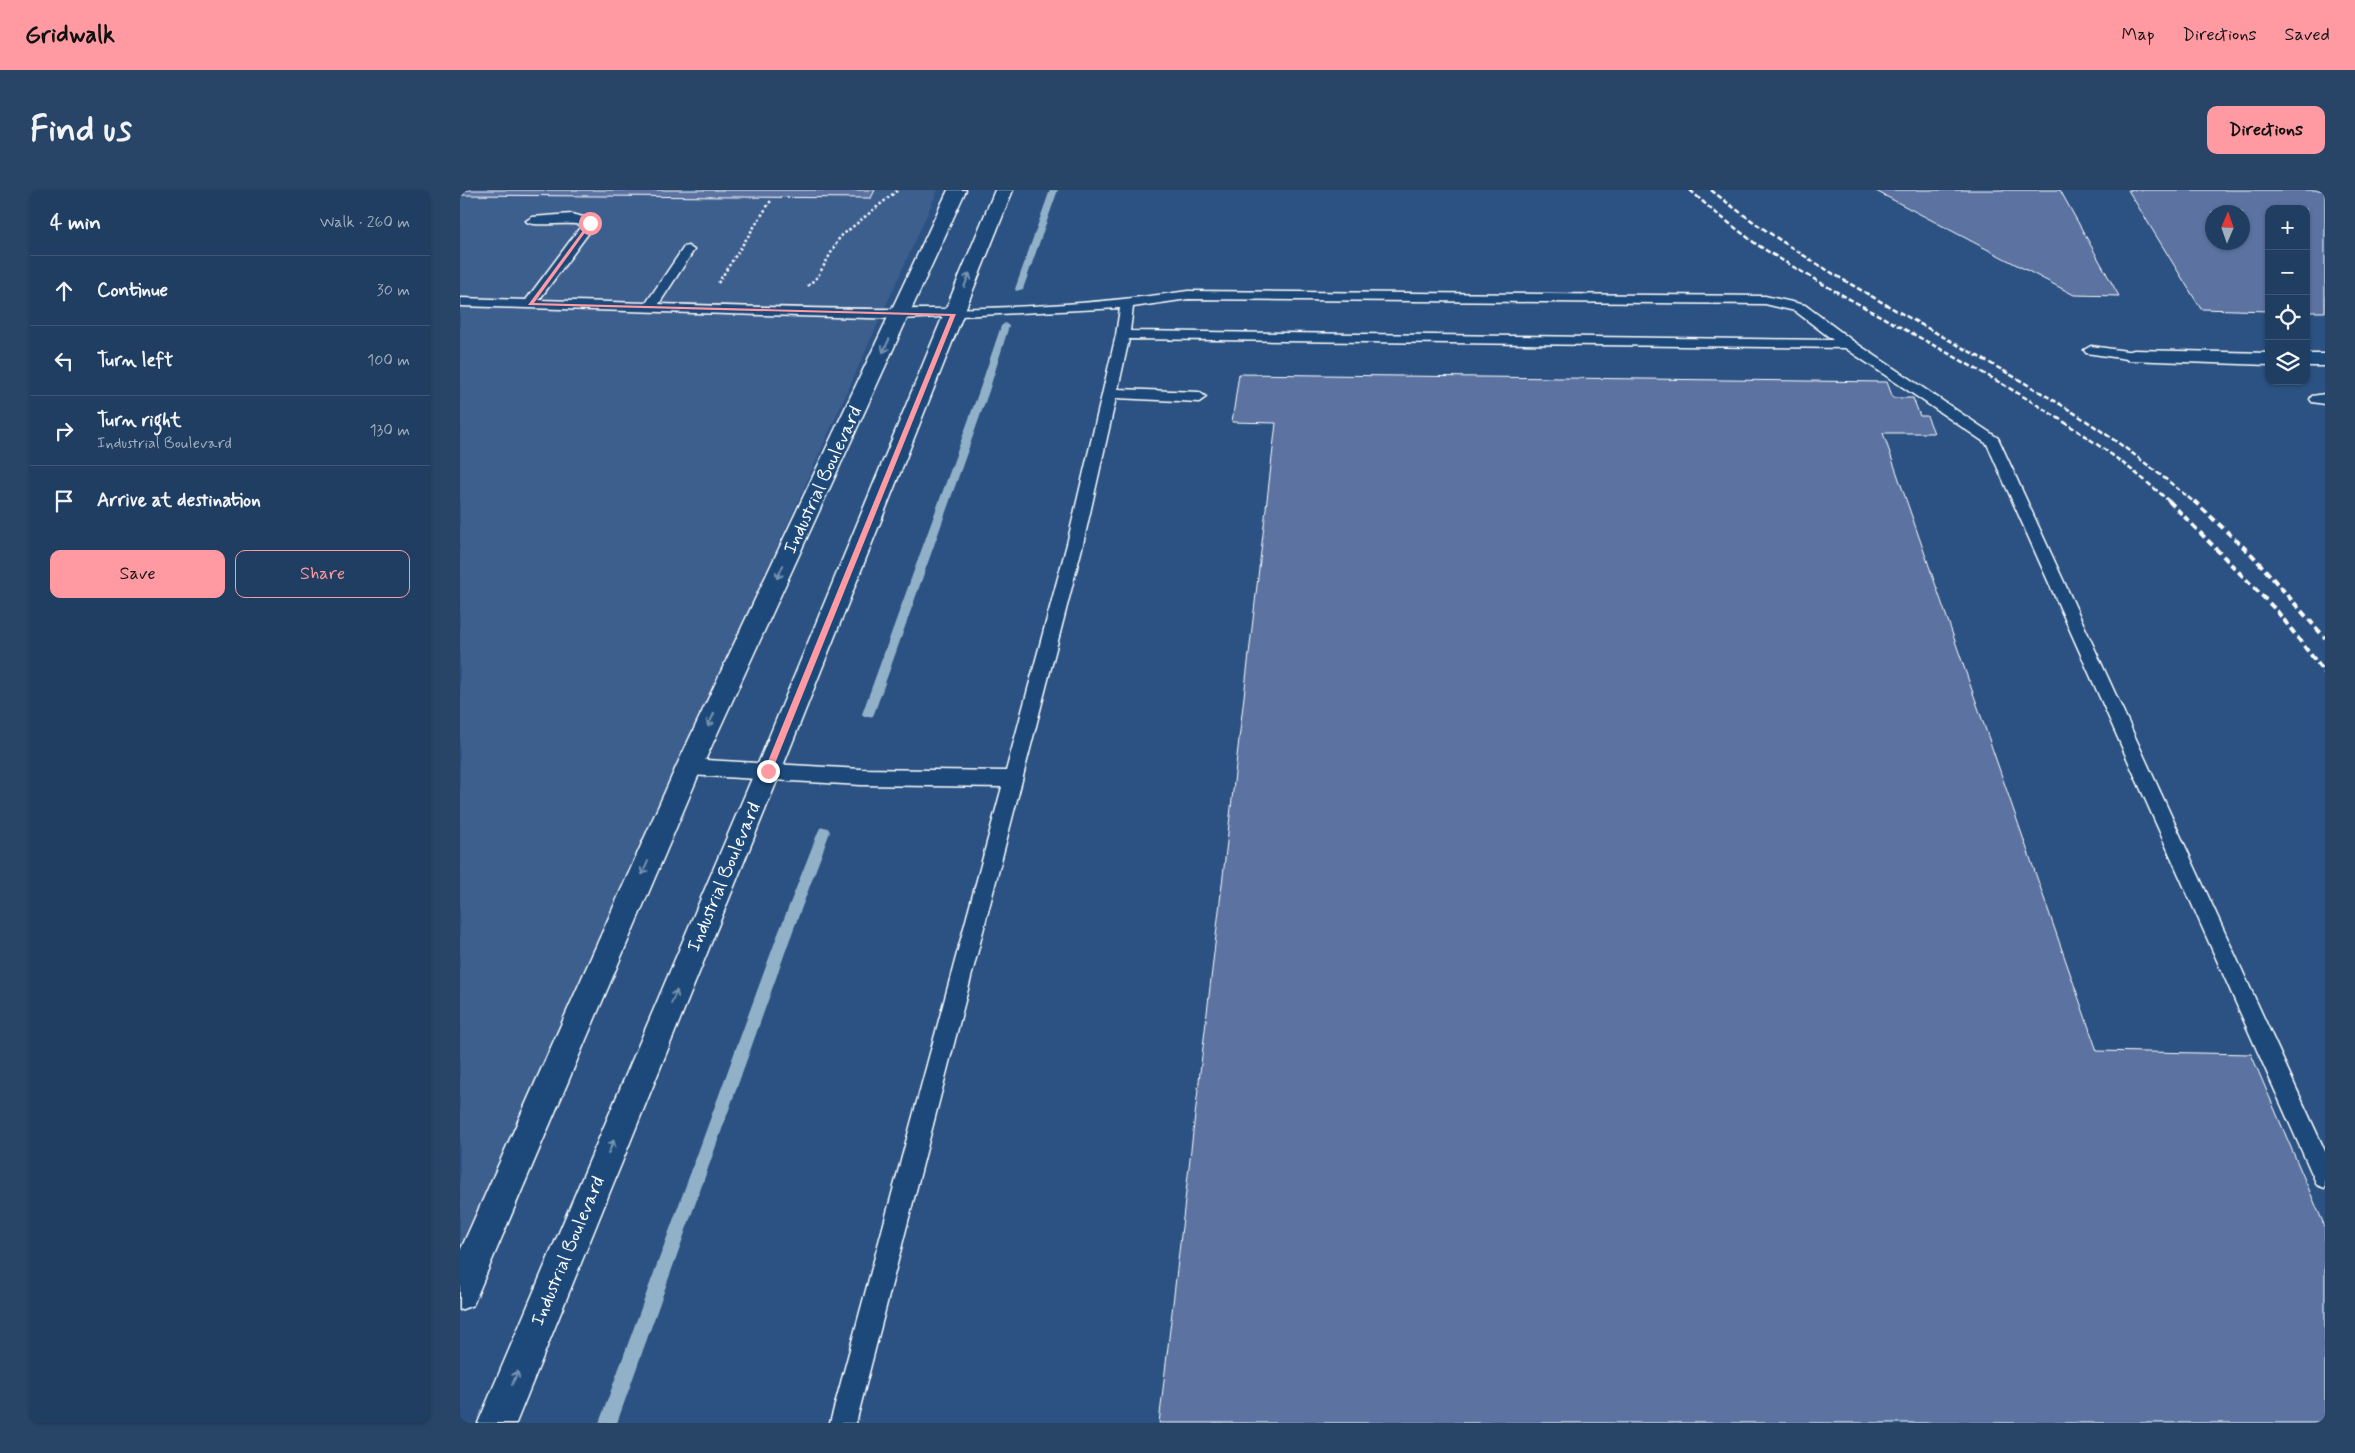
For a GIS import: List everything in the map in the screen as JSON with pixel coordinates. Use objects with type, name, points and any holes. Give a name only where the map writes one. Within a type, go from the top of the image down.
[{"type":"street","name":"Industrial Boulevard","points":[[460,1292],[689,767],[901,315],[957,190]]},
{"type":"street","name":"Industrial Boulevard","points":[[497,1423],[768,771],[1004,190]]},
{"type":"street","points":[[2134,356],[2265,359]]},
{"type":"street","points":[[2310,360],[2325,360]]},
{"type":"lane","points":[[530,304],[590,223],[572,218],[532,221]]},
{"type":"lane","points":[[650,307],[688,250]]},
{"type":"lane","points":[[460,302],[901,315],[953,314],[1127,304],[1188,295],[1765,300],[1800,308],[1848,344],[1993,441],[2325,1177]]},
{"type":"lane","points":[[843,1423],[1075,544],[1124,335],[1127,304]]},
{"type":"lane","points":[[1124,335],[1848,344]]},
{"type":"lane","points":[[2091,350],[2134,356]]},
{"type":"lane","points":[[1110,393],[1199,397]]},
{"type":"lane","points":[[689,767],[861,778],[1012,779]]},
{"type":"path","points":[[804,291],[818,276],[840,237],[898,190]]},
{"type":"path","points":[[714,290],[772,200]]},
{"type":"shaded area","points":[[460,190],[938,190],[460,1252]]},
{"type":"building","points":[[460,190],[875,190],[871,198],[460,195]]},
{"type":"building","points":[[1874,190],[2060,190],[2119,296],[2074,295]]},
{"type":"building","points":[[2128,190],[2325,190],[2325,312],[2310,312],[2310,205],[2265,205],[2265,311],[2201,309]]},
{"type":"building","points":[[1239,374],[1887,382],[1893,398],[1913,398],[1920,416],[1927,416],[1934,433],[1883,433],[2097,1051],[2251,1054],[2325,1227],[2325,1423],[1159,1423],[1276,423],[1232,422]]},
{"type":"waterway","points":[[1019,289],[1054,190]]},
{"type":"waterway","points":[[868,714],[984,391],[1005,326]]},
{"type":"waterway","points":[[608,1423],[783,939],[824,832]]},
{"type":"railway","points":[[1690,190],[1756,244],[1807,275],[1970,365],[2075,429],[2125,465],[2171,503]]},
{"type":"railway","points":[[1711,190],[1795,250],[2098,428],[2195,503]]},
{"type":"railway","points":[[2194,501],[2253,556],[2325,638]]},
{"type":"railway","points":[[2171,503],[2277,611],[2325,673]]},
{"type":"route","points":[[590,223],[530,304],[901,315],[953,314],[768,771]]}]
